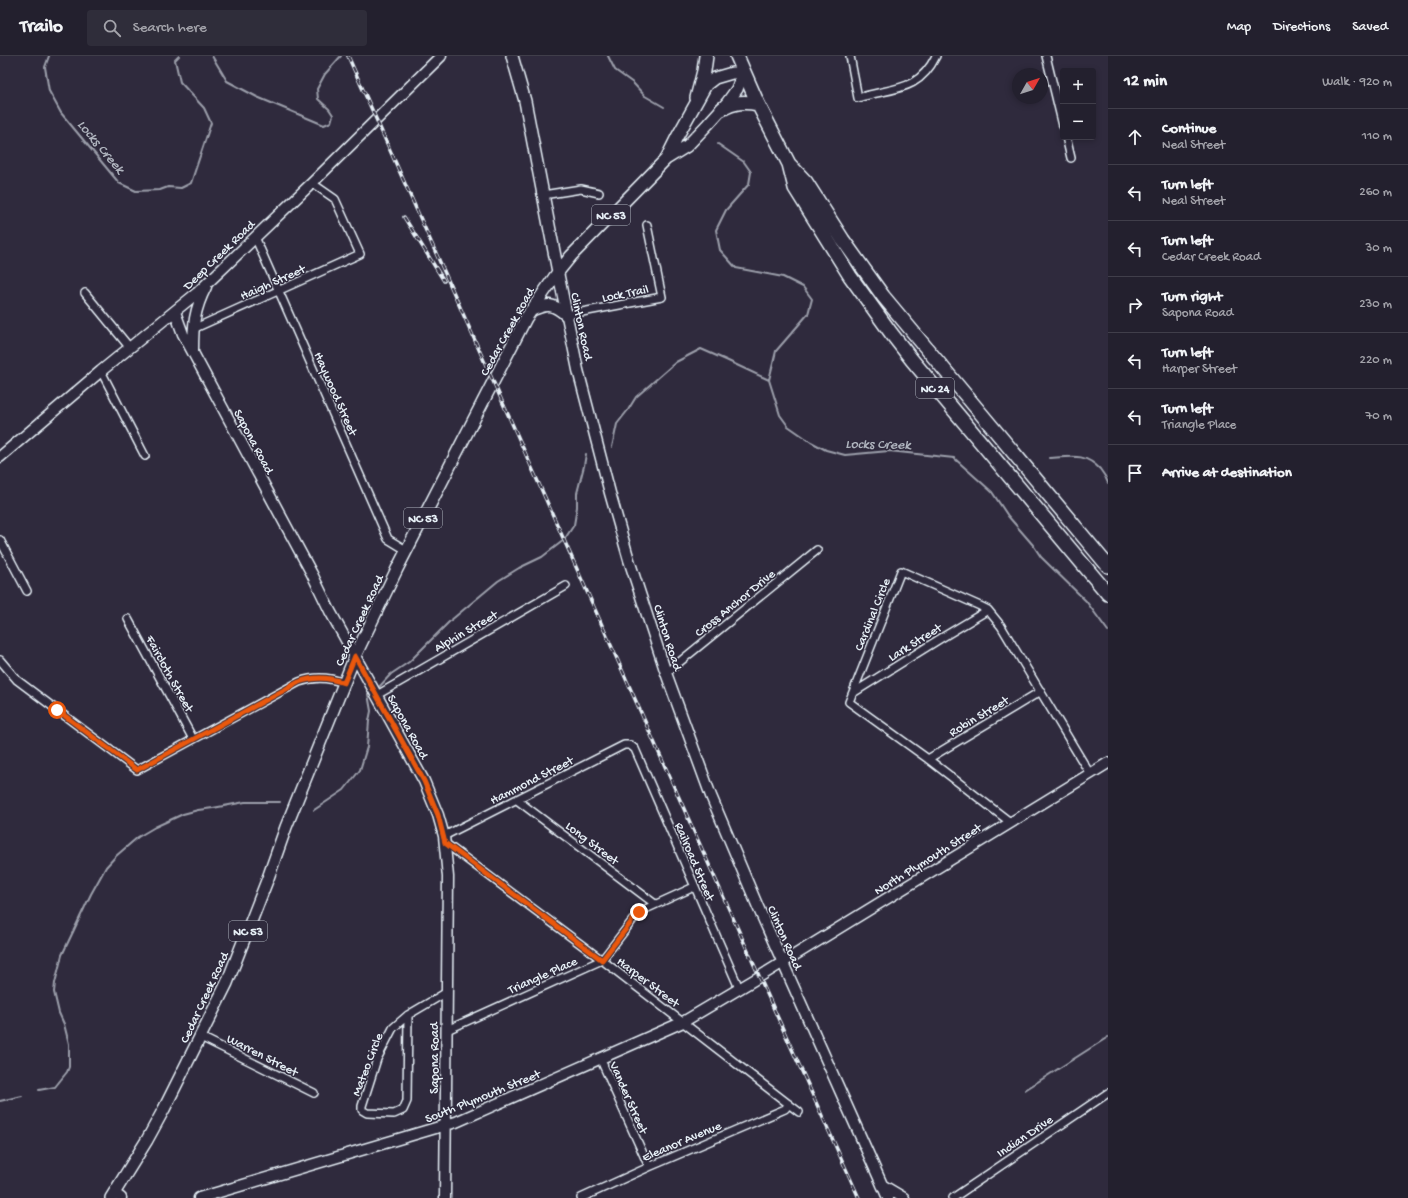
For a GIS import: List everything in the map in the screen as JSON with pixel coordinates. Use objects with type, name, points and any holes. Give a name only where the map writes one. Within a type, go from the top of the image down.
[{"type":"highway","points":[[698,98],[706,56]]},
{"type":"highway","name":"NC 24","points":[[737,56],[743,73],[789,164],[795,188],[850,276],[891,333],[933,386],[1108,594]]},
{"type":"highway","points":[[722,109],[733,103],[740,102],[758,104]]},
{"type":"highway","name":"NC 24","points":[[789,164],[806,182],[842,240],[883,296],[1108,566]]},
{"type":"main road","name":"Clinton Road","points":[[512,56],[525,101],[558,272]]},
{"type":"main road","name":"Cedar Creek Road","points":[[116,1196],[201,1037],[235,963],[286,827],[355,656],[406,550],[530,311],[558,272],[587,240],[666,159],[687,146],[722,109],[736,89],[743,73],[732,73],[712,80],[706,85],[666,159]]},
{"type":"main road","points":[[530,311],[540,306],[549,305],[558,307],[566,315]]},
{"type":"street","name":"Deep Creek Road","points":[[0,457],[101,371],[175,312],[312,183],[441,56]]},
{"type":"street","points":[[850,56],[858,98],[909,86],[925,74],[936,56]]},
{"type":"street","points":[[1046,56],[1060,114]]},
{"type":"street","points":[[1067,140],[1071,158]]},
{"type":"street","name":"Haigh Street","points":[[193,329],[360,254],[335,199],[312,183]]},
{"type":"street","points":[[543,195],[581,189],[599,193]]},
{"type":"street","name":"Lock Trail","points":[[566,315],[662,297],[647,225]]},
{"type":"street","name":"Haywood Street","points":[[255,237],[388,539],[406,550]]},
{"type":"street","name":"Clinton Road","points":[[558,272],[578,370],[610,493],[629,560],[666,673],[711,796],[782,963],[888,1198]]},
{"type":"street","points":[[193,353],[193,329],[196,311],[209,281]]},
{"type":"street","points":[[86,293],[130,348]]},
{"type":"street","name":"Sapona Road","points":[[175,312],[183,334],[193,353],[376,695],[424,781],[438,815],[444,840],[448,877],[445,1198]]},
{"type":"street","points":[[101,371],[145,456]]},
{"type":"street","points":[[0,540],[27,591]]},
{"type":"street","name":"Cross Anchor Drive","points":[[666,673],[817,550]]},
{"type":"street","name":"Cardinal Circle","points":[[853,693],[901,571],[988,610],[1001,626],[1090,774]]},
{"type":"street","name":"Alphin Street","points":[[376,695],[566,586]]},
{"type":"street","name":"Lark Street","points":[[853,693],[988,610]]},
{"type":"street","name":"Faircloth Street","points":[[128,619],[193,739]]},
{"type":"street","points":[[0,660],[17,680],[137,770],[299,682],[319,677],[333,678],[344,683]]},
{"type":"street","name":"Robin Street","points":[[928,759],[1040,691]]},
{"type":"street","points":[[853,693],[849,702],[928,759],[1010,822]]},
{"type":"street","name":"Hammond Street","points":[[444,840],[517,800],[624,745],[630,745]]},
{"type":"street","name":"Railroad Street","points":[[630,745],[635,749],[739,988]]},
{"type":"street","name":"North Plymouth Street","points":[[759,977],[1108,763]]},
{"type":"street","name":"Long Street","points":[[517,800],[655,904]]},
{"type":"street","name":"Harper Street","points":[[444,840],[799,1112]]},
{"type":"street","name":"Triangle Place","points":[[447,1030],[602,960],[639,912],[694,887]]},
{"type":"street","name":"South Plymouth Street","points":[[199,1198],[215,1196],[263,1179],[446,1126],[683,1022],[759,977]]},
{"type":"street","name":"Mateo Circle","points":[[408,1015],[407,1101],[403,1110],[394,1114],[367,1113],[362,1110],[362,1106],[378,1059],[393,1028],[408,1015],[447,992]]},
{"type":"street","name":"Warren Street","points":[[201,1037],[314,1093]]},
{"type":"street","name":"Vander Street","points":[[600,1058],[648,1167]]},
{"type":"street","name":"Indian Drive","points":[[953,1198],[1108,1093]]},
{"type":"street","name":"Eleanor Avenue","points":[[581,1198],[648,1167],[785,1109],[789,1104]]},
{"type":"street","points":[[882,1185],[904,1198]]},
{"type":"waterway","name":"Locks Creek","points":[[49,56],[45,67],[49,91],[61,113],[119,183],[136,191],[160,190],[168,187],[181,188],[191,183],[211,123],[204,108],[180,82],[175,60],[179,56]]},
{"type":"waterway","name":"Locks Creek","points":[[212,56],[227,81],[257,97],[324,125],[331,122],[333,115],[318,99],[317,89],[325,74],[341,56]]},
{"type":"waterway","name":"Locks Creek","points":[[608,56],[615,70],[633,83],[645,96],[664,107]]},
{"type":"waterway","name":"Locks Creek","points":[[718,144],[744,162],[751,172],[749,184],[726,210],[716,230],[720,250],[736,268],[783,277],[803,287],[812,299],[808,314],[776,351],[769,380],[780,415],[788,426],[811,442],[826,450],[845,455],[889,451],[954,458],[992,492],[1008,516],[1033,545],[1041,557],[1086,601],[1108,631]]},
{"type":"waterway","points":[[612,447],[617,424],[636,397],[676,362],[701,349],[769,380]]},
{"type":"waterway","points":[[380,686],[391,674],[409,662],[450,621],[498,581],[519,568],[542,557],[564,540],[574,525],[577,507],[577,493],[586,454]]},
{"type":"waterway","name":"Locks Creek","points":[[1049,458],[1077,457],[1088,460],[1100,469],[1108,483]]},
{"type":"waterway","points":[[314,810],[344,790],[360,770],[367,747],[371,711],[368,694]]},
{"type":"waterway","points":[[39,1090],[55,1087],[67,1072],[69,1067],[69,1044],[54,992],[55,983],[62,955],[91,894],[106,867],[138,837],[183,814],[245,802],[280,802]]},
{"type":"waterway","points":[[1025,1090],[1108,1037]]},
{"type":"waterway","points":[[0,1101],[22,1096]]},
{"type":"railway","points":[[348,56],[859,1198]]},
{"type":"railway","points":[[404,217],[444,281]]},
{"type":"route","points":[[57,710],[137,770],[272,695],[299,682],[319,677],[333,678],[344,683],[355,656],[424,781],[438,815],[445,843],[602,960],[639,912]]}]
